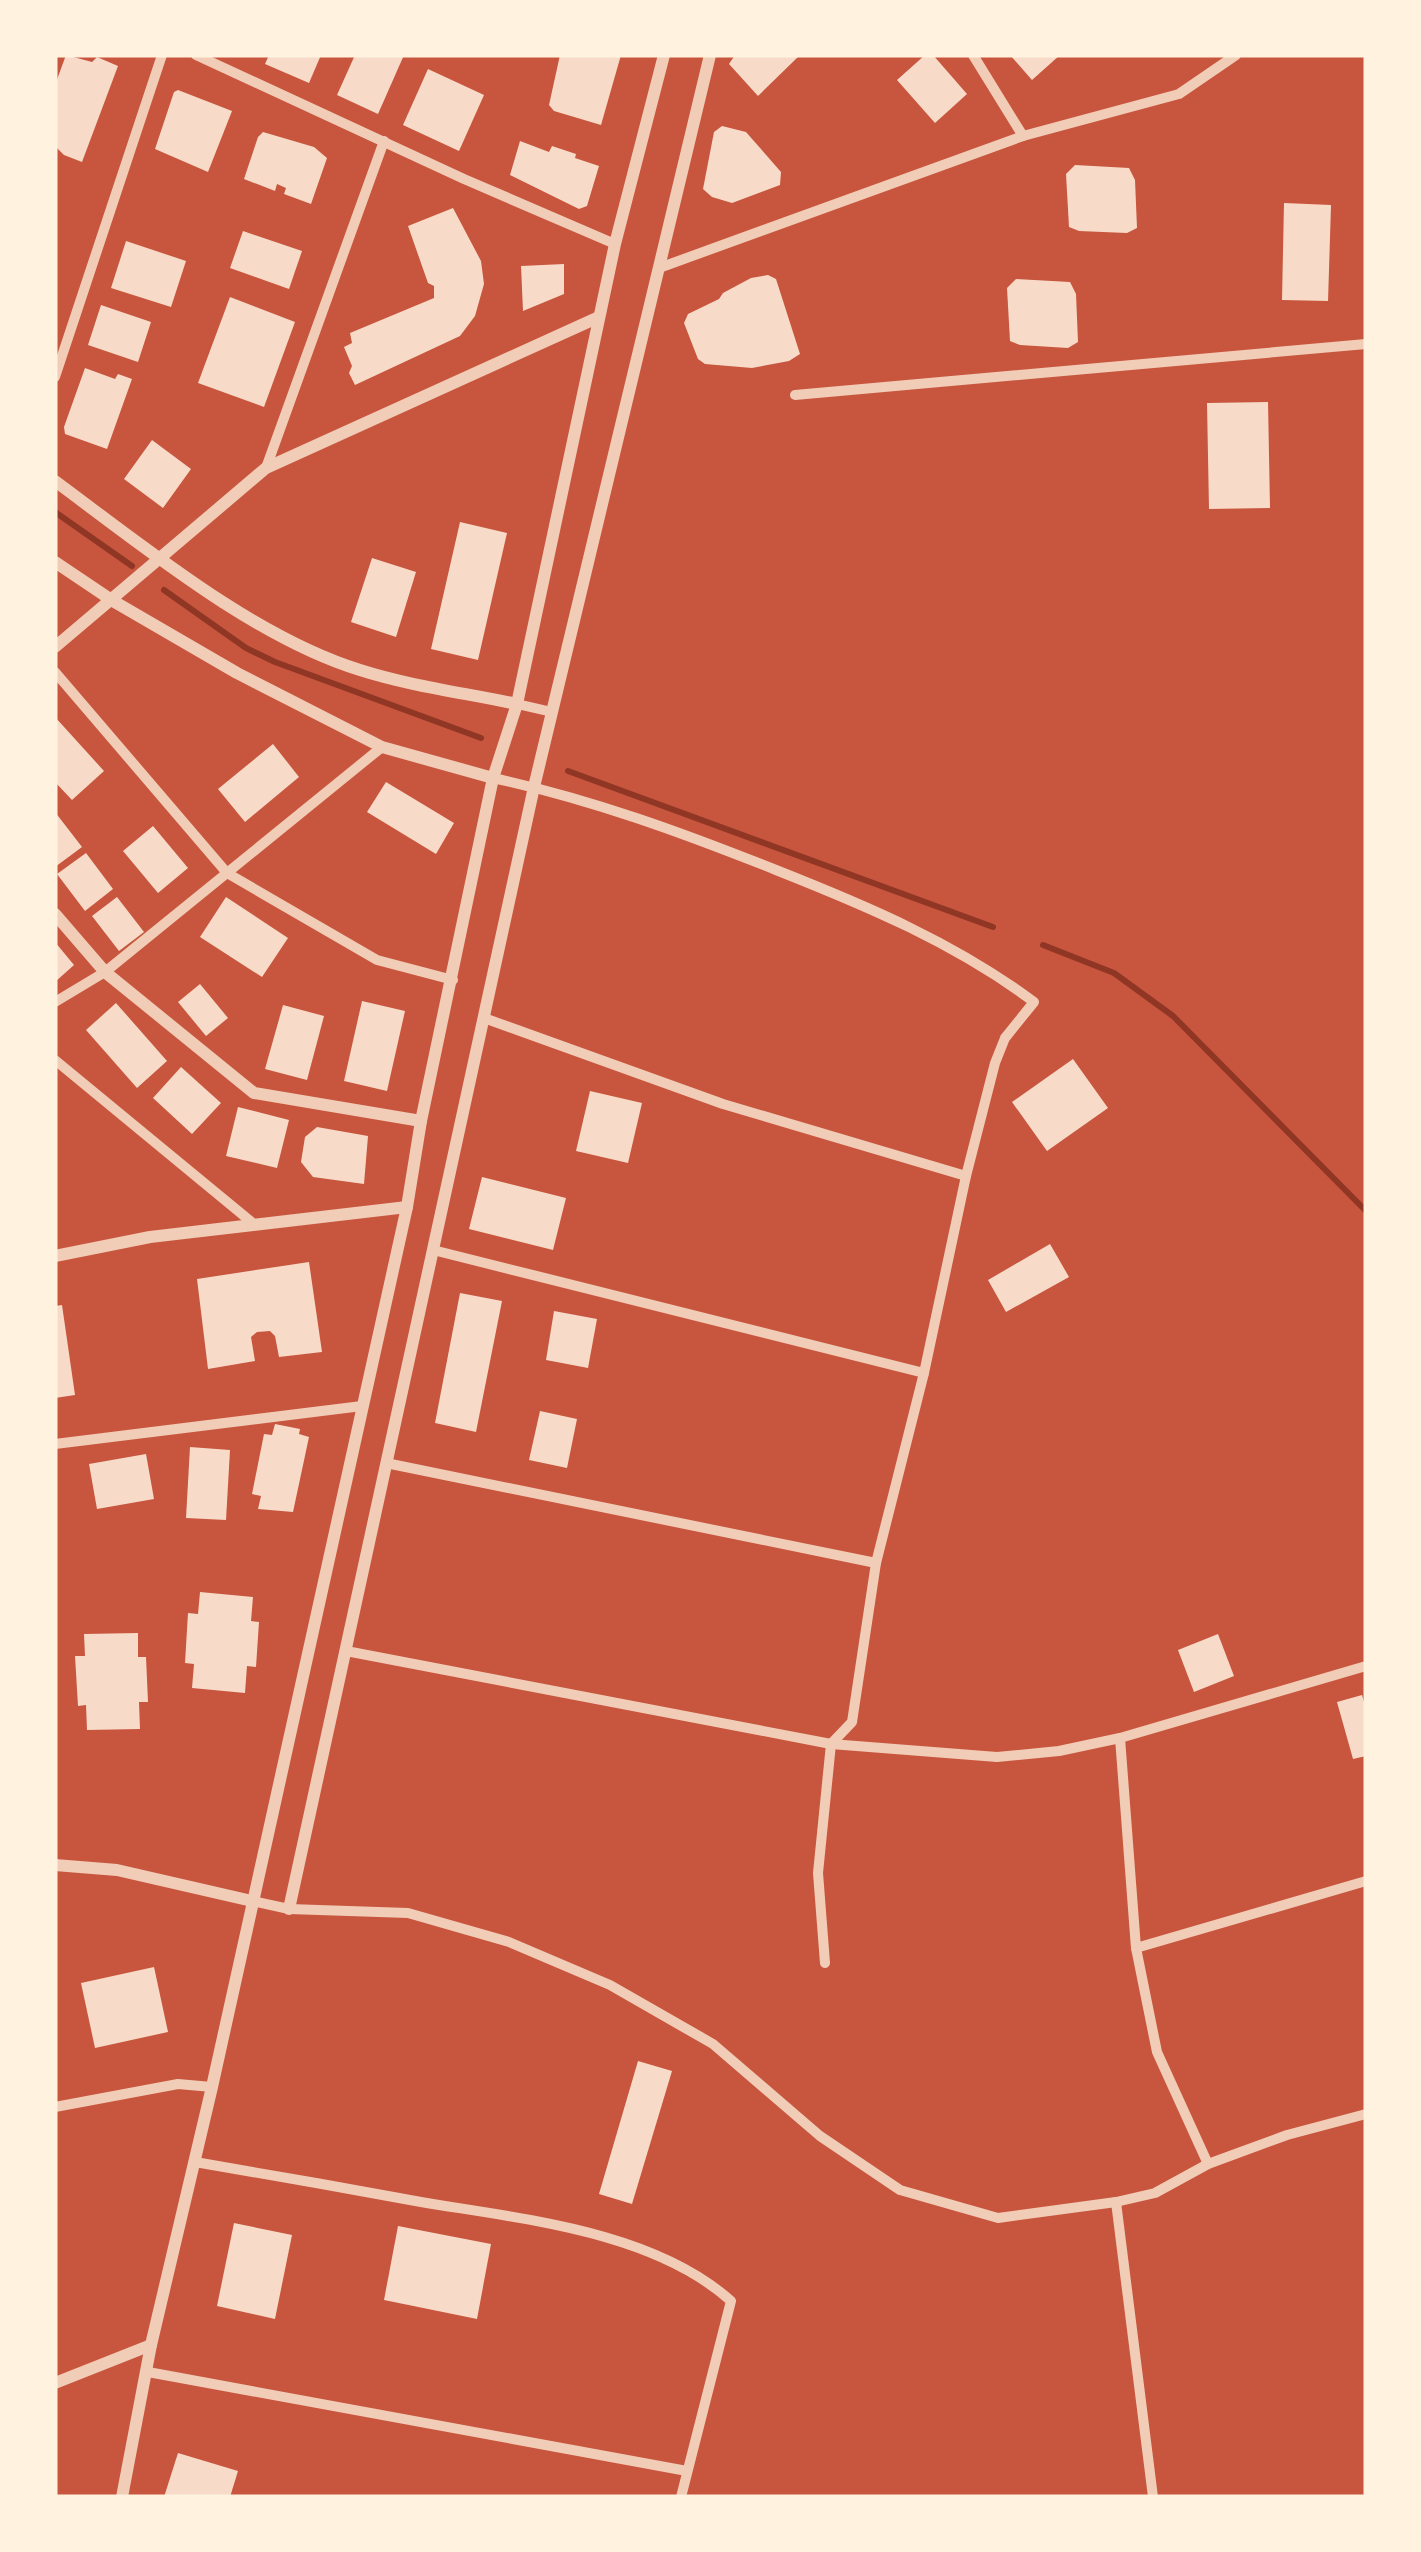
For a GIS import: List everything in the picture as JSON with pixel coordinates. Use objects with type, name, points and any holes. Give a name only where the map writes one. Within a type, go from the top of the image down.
[{"type":"street","points":[[55,378],[162,55]]},
{"type":"street","points":[[196,55],[615,244]]},
{"type":"street","points":[[122,2497],[151,2345],[407,1206],[421,1121],[493,778],[517,704],[615,244],[664,55]]},
{"type":"street","points":[[289,1910],[534,787],[710,55]]},
{"type":"street","points":[[973,55],[1023,136]]},
{"type":"street","points":[[659,268],[1023,136],[1179,94],[1236,55]]},
{"type":"street","points":[[266,468],[384,142]]},
{"type":"street","points":[[55,647],[266,468],[599,316]]},
{"type":"street","points":[[795,395],[1366,344]]},
{"type":"street","points":[[55,481],[161,560],[283,638],[330,660],[362,671],[552,712]]},
{"type":"street","points":[[55,562],[112,601],[237,673],[382,747],[621,810],[873,908],[1000,976],[1034,1002],[1005,1038],[995,1063],[876,1563],[852,1722],[831,1744],[818,1873],[825,1963]]},
{"type":"street","points":[[55,672],[227,873],[378,960],[452,980]]},
{"type":"street","points":[[55,1002],[105,972],[382,747]]},
{"type":"street","points":[[55,914],[105,972],[254,1093],[421,1121]]},
{"type":"street","points":[[484,1018],[723,1104],[966,1176]]},
{"type":"street","points":[[55,1060],[254,1225]]},
{"type":"street","points":[[55,1256],[150,1237],[407,1206]]},
{"type":"street","points":[[433,1250],[924,1373]]},
{"type":"street","points":[[55,1444],[362,1406]]},
{"type":"street","points":[[386,1463],[876,1563]]},
{"type":"street","points":[[346,1650],[831,1744],[997,1757],[1059,1751],[1120,1738],[1366,1666]]},
{"type":"street","points":[[1120,1738],[1136,1948],[1157,2052],[1208,2164]]},
{"type":"street","points":[[55,1865],[117,1870],[289,1910],[408,1913],[509,1942],[610,1985],[713,2044],[820,2136],[900,2190],[998,2218],[1156,2193],[1208,2164],[1286,2135],[1366,2114]]},
{"type":"street","points":[[1136,1948],[1366,1881]]},
{"type":"street","points":[[55,2108],[178,2084],[212,2087]]},
{"type":"street","points":[[195,2162],[558,2226],[667,2260],[708,2280],[731,2301],[681,2497]]},
{"type":"street","points":[[1116,2202],[1153,2497]]},
{"type":"street","points":[[55,2382],[151,2345]]},
{"type":"street","points":[[148,2372],[686,2472]]},
{"type":"building","points":[[66,55],[92,62],[97,57],[118,66],[82,162],[64,155],[55,146],[55,85]]},
{"type":"building","points":[[269,55],[321,55],[309,83],[265,64]]},
{"type":"building","points":[[355,55],[404,55],[378,114],[337,95]]},
{"type":"building","points":[[560,55],[621,55],[601,125],[554,111],[549,105]]},
{"type":"building","points":[[735,55],[800,55],[758,96],[729,64]]},
{"type":"building","points":[[925,55],[933,55],[967,94],[935,123],[897,80]]},
{"type":"building","points":[[1010,55],[1060,55],[1032,80]]},
{"type":"building","points":[[428,69],[484,95],[459,151],[403,125]]},
{"type":"building","points":[[178,90],[232,111],[208,172],[155,149],[174,92]]},
{"type":"building","points":[[722,126],[746,132],[781,172],[780,185],[732,203],[712,197],[703,189],[714,132]]},
{"type":"building","points":[[263,132],[314,147],[327,158],[311,204],[284,194],[286,188],[277,184],[275,191],[244,179]]},
{"type":"building","points":[[520,141],[549,152],[552,146],[599,166],[587,206],[579,209],[510,175]]},
{"type":"building","points":[[1075,165],[1129,168],[1135,180],[1137,228],[1127,233],[1069,227],[1066,174]]},
{"type":"building","points":[[1284,203],[1331,205],[1328,301],[1282,300]]},
{"type":"building","points":[[453,208],[481,261],[484,284],[475,316],[460,336],[355,385],[344,347],[352,343],[350,333],[434,298],[434,286],[428,283],[408,226]]},
{"type":"building","points":[[243,231],[302,251],[289,289],[230,268]]},
{"type":"building","points":[[126,241],[186,261],[171,307],[111,288]]},
{"type":"building","points":[[564,264],[564,294],[523,311],[521,266]]},
{"type":"building","points":[[768,275],[776,279],[800,354],[789,361],[752,368],[705,364],[698,359],[684,323],[688,314],[751,278]]},
{"type":"building","points":[[1016,279],[1070,282],[1076,294],[1078,342],[1068,348],[1010,341],[1007,288]]},
{"type":"building","points":[[230,297],[295,322],[264,407],[198,383]]},
{"type":"building","points":[[101,305],[151,322],[138,362],[88,345]]},
{"type":"building","points":[[85,368],[115,379],[118,374],[132,379],[107,449],[65,434]]},
{"type":"building","points":[[1268,402],[1270,508],[1209,509],[1207,403]]},
{"type":"building","points":[[152,440],[191,469],[163,508],[124,479]]},
{"type":"building","points":[[460,522],[507,533],[478,660],[431,649]]},
{"type":"building","points":[[372,558],[416,572],[396,637],[351,622]]},
{"type":"building","points":[[55,717],[104,771],[72,800],[55,782]]},
{"type":"building","points":[[273,744],[299,777],[245,822],[218,789]]},
{"type":"building","points":[[386,782],[454,823],[436,854],[367,812]]},
{"type":"building","points":[[55,812],[82,847],[55,867]]},
{"type":"building","points":[[153,826],[188,868],[158,893],[123,851]]},
{"type":"building","points":[[86,853],[113,889],[85,911],[57,874]]},
{"type":"building","points":[[117,897],[144,932],[119,951],[92,916]]},
{"type":"building","points":[[226,897],[288,938],[262,977],[200,937]]},
{"type":"building","points":[[55,942],[74,965],[55,982]]},
{"type":"building","points":[[200,984],[228,1018],[206,1036],[178,1002]]},
{"type":"building","points":[[362,1001],[405,1011],[387,1091],[344,1081]]},
{"type":"building","points":[[116,1003],[167,1061],[137,1088],[86,1030]]},
{"type":"building","points":[[283,1005],[324,1016],[307,1080],[265,1069]]},
{"type":"building","points":[[1073,1059],[1108,1108],[1047,1151],[1012,1102]]},
{"type":"building","points":[[181,1067],[221,1103],[192,1134],[153,1098]]},
{"type":"building","points":[[590,1091],[642,1103],[628,1163],[576,1151]]},
{"type":"building","points":[[238,1107],[289,1120],[277,1168],[226,1156]]},
{"type":"building","points":[[317,1127],[368,1136],[364,1184],[313,1177],[301,1162],[305,1137]]},
{"type":"building","points":[[482,1177],[566,1198],[553,1250],[469,1229]]},
{"type":"building","points":[[1050,1244],[1069,1277],[1006,1312],[988,1280]]},
{"type":"building","points":[[309,1262],[322,1352],[279,1357],[275,1336],[270,1331],[257,1332],[251,1337],[255,1361],[208,1369],[197,1279]]},
{"type":"building","points":[[460,1293],[502,1301],[476,1432],[435,1423]]},
{"type":"building","points":[[62,1305],[75,1395],[55,1398],[55,1306]]},
{"type":"building","points":[[554,1311],[597,1319],[588,1368],[546,1360]]},
{"type":"building","points":[[540,1411],[577,1419],[567,1468],[529,1460]]},
{"type":"building","points":[[275,1424],[300,1429],[299,1434],[309,1437],[293,1512],[258,1509],[261,1496],[252,1494],[264,1434],[272,1435]]},
{"type":"building","points":[[190,1447],[230,1450],[226,1520],[186,1518]]},
{"type":"building","points":[[146,1454],[154,1499],[97,1509],[89,1464]]},
{"type":"building","points":[[200,1592],[253,1597],[251,1621],[259,1622],[256,1667],[247,1666],[245,1693],[192,1688],[194,1664],[185,1663],[188,1613],[198,1614]]},
{"type":"building","points":[[138,1633],[138,1657],[146,1657],[148,1702],[139,1702],[140,1729],[87,1730],[86,1705],[78,1706],[75,1656],[85,1656],[84,1634]]},
{"type":"building","points":[[1218,1634],[1234,1676],[1194,1692],[1178,1650]]},
{"type":"building","points":[[1362,1695],[1366,1709],[1366,1756],[1353,1759],[1337,1702]]},
{"type":"building","points":[[154,1967],[168,2032],[95,2048],[81,1983]]},
{"type":"building","points":[[638,2061],[672,2071],[632,2204],[599,2194]]},
{"type":"building","points":[[234,2223],[292,2235],[275,2319],[217,2306]]},
{"type":"building","points":[[398,2226],[491,2244],[477,2319],[384,2300]]},
{"type":"building","points":[[178,2453],[238,2471],[230,2497],[164,2497]]},
{"type":"waterway","points":[[55,512],[132,566]]},
{"type":"waterway","points":[[164,590],[246,648],[275,662],[481,738]]},
{"type":"waterway","points":[[568,771],[993,927]]},
{"type":"waterway","points":[[1043,945],[1114,973],[1173,1016],[1366,1211]]}]
